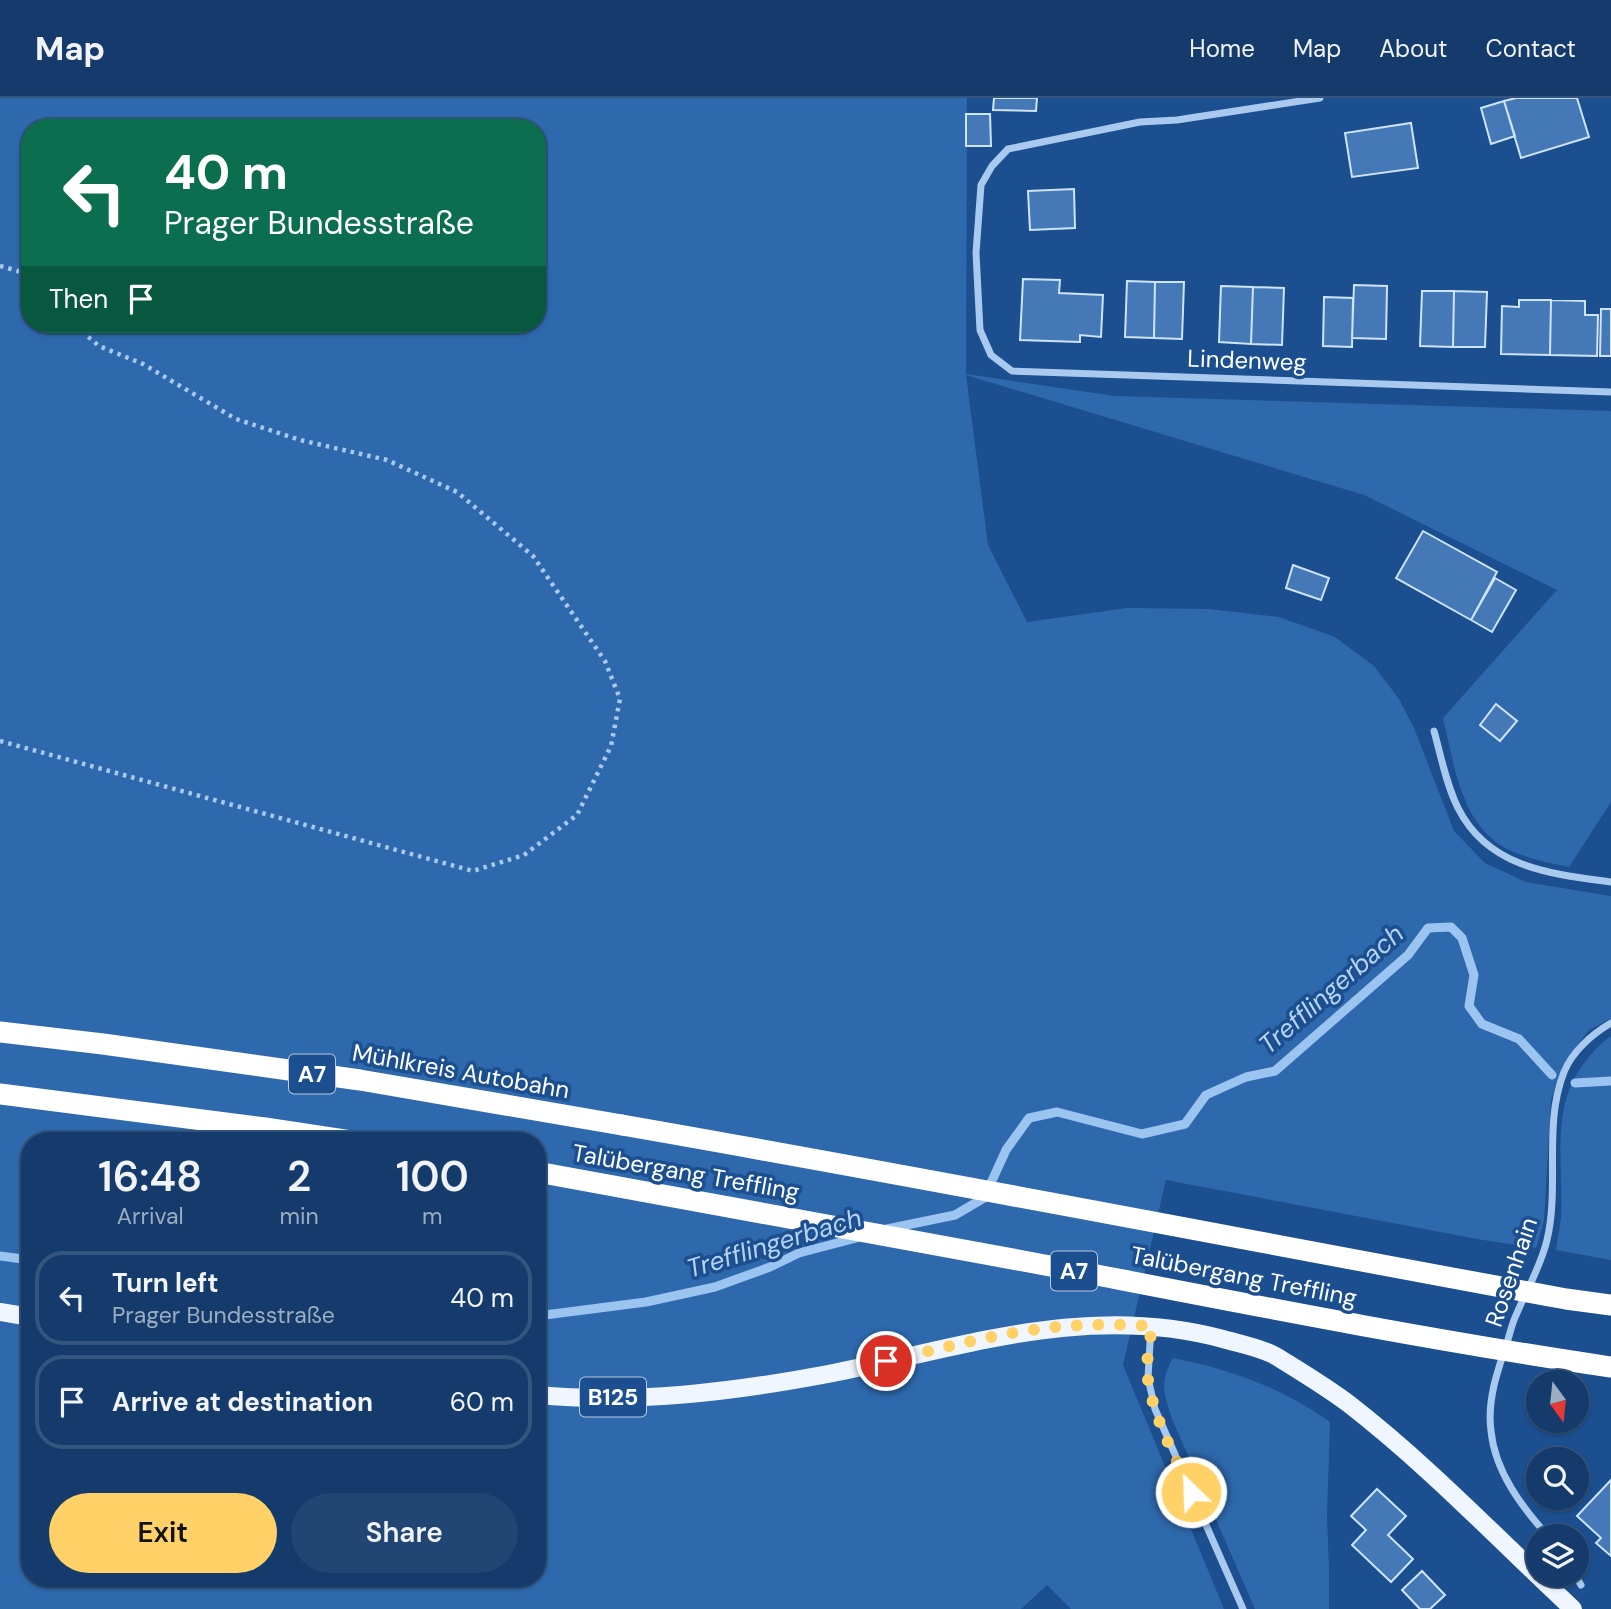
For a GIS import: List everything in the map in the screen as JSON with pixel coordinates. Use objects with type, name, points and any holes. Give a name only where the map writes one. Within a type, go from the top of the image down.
[{"type":"highway","name":"Mühlkreis Autobahn","points":[[0,1032],[360,1080],[622,1125]]},
{"type":"highway","points":[[0,1094],[291,1132]]},
{"type":"highway","name":"Talübergang Treffling","points":[[622,1125],[1566,1299],[1611,1305]]},
{"type":"highway","name":"Talübergang Treffling","points":[[546,1174],[1253,1305],[1611,1367]]},
{"type":"main road","points":[[0,1312],[21,1316]]},
{"type":"main road","name":"B125","points":[[546,1395],[628,1397],[689,1394],[828,1374],[968,1342],[1086,1325],[1152,1326],[1201,1333],[1267,1351],[1321,1383],[1430,1472],[1573,1609]]},
{"type":"street","name":"Lindenweg","points":[[1320,98],[1177,120],[1140,122],[1008,149],[992,166],[981,184],[976,253],[980,330],[991,355],[1012,371],[1611,392]]},
{"type":"street","points":[[1434,730],[1457,806],[1470,829],[1486,845],[1508,859],[1539,869],[1611,882]]},
{"type":"street","name":"Rosenhain","points":[[1537,1524],[1509,1485],[1498,1460],[1491,1433],[1490,1409],[1496,1374],[1516,1315],[1535,1276],[1547,1241],[1552,1215],[1553,1130],[1557,1096],[1565,1070],[1581,1047],[1611,1023]]},
{"type":"street","points":[[1152,1326],[1148,1378],[1155,1409],[1243,1609]]},
{"type":"path","points":[[0,265],[21,274]]},
{"type":"path","points":[[0,741],[473,871],[524,855],[577,815],[611,746],[620,699],[605,661],[533,556],[457,492],[387,460],[300,440],[236,419],[143,364],[99,346],[84,333]]},
{"type":"shaded area","points":[[0,98],[967,98],[966,374],[1115,396],[1611,411],[1611,802],[1569,867],[1518,854],[1488,835],[1468,806],[1461,789],[1443,718],[1557,590],[1364,495],[966,375],[988,545],[1027,622],[1127,608],[1208,609],[1279,617],[1335,637],[1374,666],[1399,699],[1414,728],[1454,831],[1485,863],[1526,882],[1611,896],[1611,1018],[1588,1031],[1563,1065],[1551,1100],[1544,1221],[1536,1248],[1166,1180],[1123,1365],[1224,1609],[1071,1609],[1047,1585],[1021,1609],[0,1609]]},
{"type":"shaded area","points":[[1611,1036],[1611,1260],[1556,1250],[1561,1218],[1561,1137],[1566,1098],[1585,1062]]},
{"type":"shaded area","points":[[1173,1358],[1255,1381],[1294,1399],[1330,1422],[1327,1516],[1329,1609],[1255,1609],[1172,1419],[1164,1381]]},
{"type":"building","points":[[994,98],[1037,98],[1036,111],[993,110]]},
{"type":"building","points":[[1516,98],[1577,98],[1589,137],[1521,158],[1504,101]]},
{"type":"building","points":[[1504,101],[1515,136],[1491,144],[1481,108]]},
{"type":"building","points":[[966,114],[990,114],[991,146],[966,146]]},
{"type":"building","points":[[1411,123],[1418,168],[1352,177],[1345,133]]},
{"type":"building","points":[[1074,189],[1075,228],[1030,230],[1028,191]]},
{"type":"building","points":[[1023,279],[1060,280],[1059,293],[1103,295],[1101,337],[1080,335],[1080,342],[1020,340]]},
{"type":"building","points":[[1127,281],[1155,282],[1154,338],[1125,337]]},
{"type":"building","points":[[1155,282],[1184,282],[1182,339],[1154,338]]},
{"type":"building","points":[[1354,285],[1387,286],[1386,339],[1352,338]]},
{"type":"building","points":[[1221,286],[1253,287],[1251,344],[1219,342]]},
{"type":"building","points":[[1253,287],[1284,288],[1282,345],[1251,344]]},
{"type":"building","points":[[1422,291],[1454,291],[1453,347],[1420,346]]},
{"type":"building","points":[[1454,291],[1487,292],[1485,347],[1453,347]]},
{"type":"building","points":[[1324,297],[1353,298],[1352,347],[1323,346]]},
{"type":"building","points":[[1519,300],[1551,300],[1550,355],[1501,354],[1502,306],[1519,307]]},
{"type":"building","points":[[1551,300],[1585,301],[1585,315],[1598,315],[1597,356],[1550,355]]},
{"type":"building","points":[[1601,309],[1611,309],[1611,356],[1600,356]]},
{"type":"building","points":[[1423,531],[1497,572],[1471,620],[1396,578]]},
{"type":"building","points":[[1293,565],[1329,578],[1321,600],[1286,588]]},
{"type":"building","points":[[1495,578],[1516,590],[1492,632],[1471,620]]},
{"type":"building","points":[[1496,704],[1517,721],[1500,741],[1480,725]]},
{"type":"building","points":[[1611,1480],[1611,1556],[1596,1543],[1601,1538],[1589,1524],[1577,1516],[1583,1510],[1589,1510],[1589,1503]]},
{"type":"building","points":[[1377,1489],[1406,1516],[1388,1535],[1413,1559],[1391,1582],[1352,1545],[1366,1530],[1351,1516]]},
{"type":"building","points":[[1422,1571],[1445,1595],[1430,1609],[1420,1609],[1402,1590]]},
{"type":"waterway","name":"Trefflingerbach","points":[[887,1229],[955,1215],[984,1198],[1006,1150],[1029,1118],[1057,1112],[1142,1134],[1185,1124],[1206,1095],[1246,1077],[1275,1071],[1408,955],[1428,928],[1451,927],[1462,938],[1474,975],[1469,1006],[1482,1024],[1519,1039],[1552,1075]]},
{"type":"waterway","name":"Trefflingerbach","points":[[1575,1083],[1611,1081]]},
{"type":"waterway","name":"Trefflingerbach","points":[[546,1315],[646,1302],[715,1287],[799,1253],[860,1237]]},
{"type":"waterway","name":"Trefflingerbach","points":[[0,1256],[21,1259]]},
{"type":"route","points":[[886,1361],[1023,1332],[1086,1325],[1152,1326],[1148,1360],[1151,1393],[1155,1409],[1191,1492]]}]
